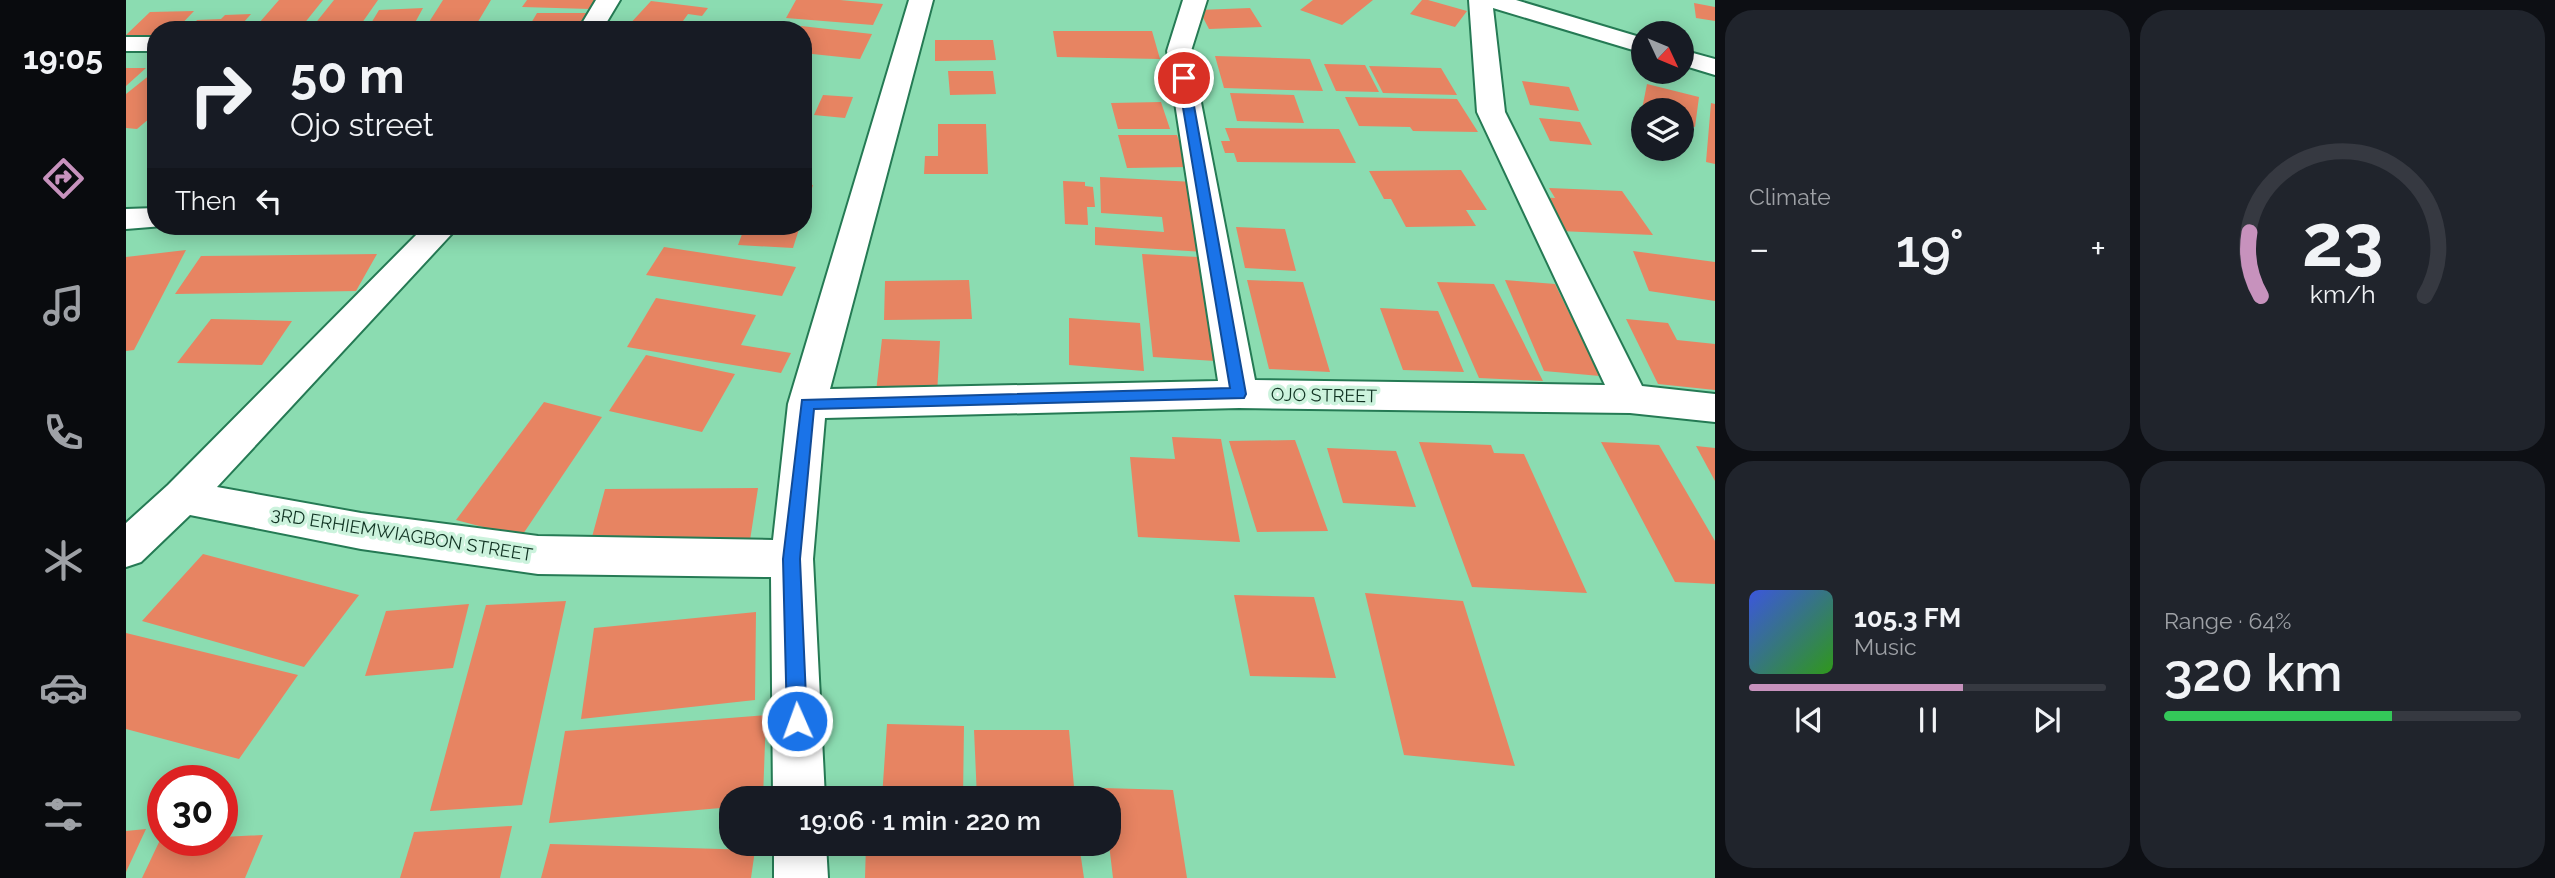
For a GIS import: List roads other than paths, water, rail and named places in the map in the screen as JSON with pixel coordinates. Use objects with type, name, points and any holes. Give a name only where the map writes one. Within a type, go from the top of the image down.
[{"type":"street","points":[[595,21],[608,0]]},
{"type":"street","points":[[799,786],[792,559],[807,404],[921,0]]},
{"type":"street","points":[[1195,0],[1179,51],[1239,394]]},
{"type":"street","points":[[1481,0],[1491,112],[1630,399]]},
{"type":"street","points":[[1492,0],[1631,42]]},
{"type":"street","points":[[126,44],[147,44]]},
{"type":"street","points":[[1694,61],[1715,67]]},
{"type":"street","points":[[126,219],[147,218]]},
{"type":"street","points":[[126,549],[182,497],[434,235]]},
{"type":"street","name":"OJO STREET","points":[[807,404],[1239,394],[1630,399],[1715,408]]},
{"type":"street","name":"3RD ERHIEMWIAGBON STREET","points":[[182,497],[361,531],[538,555],[792,559]]},
{"type":"street","points":[[800,856],[801,878]]}]
